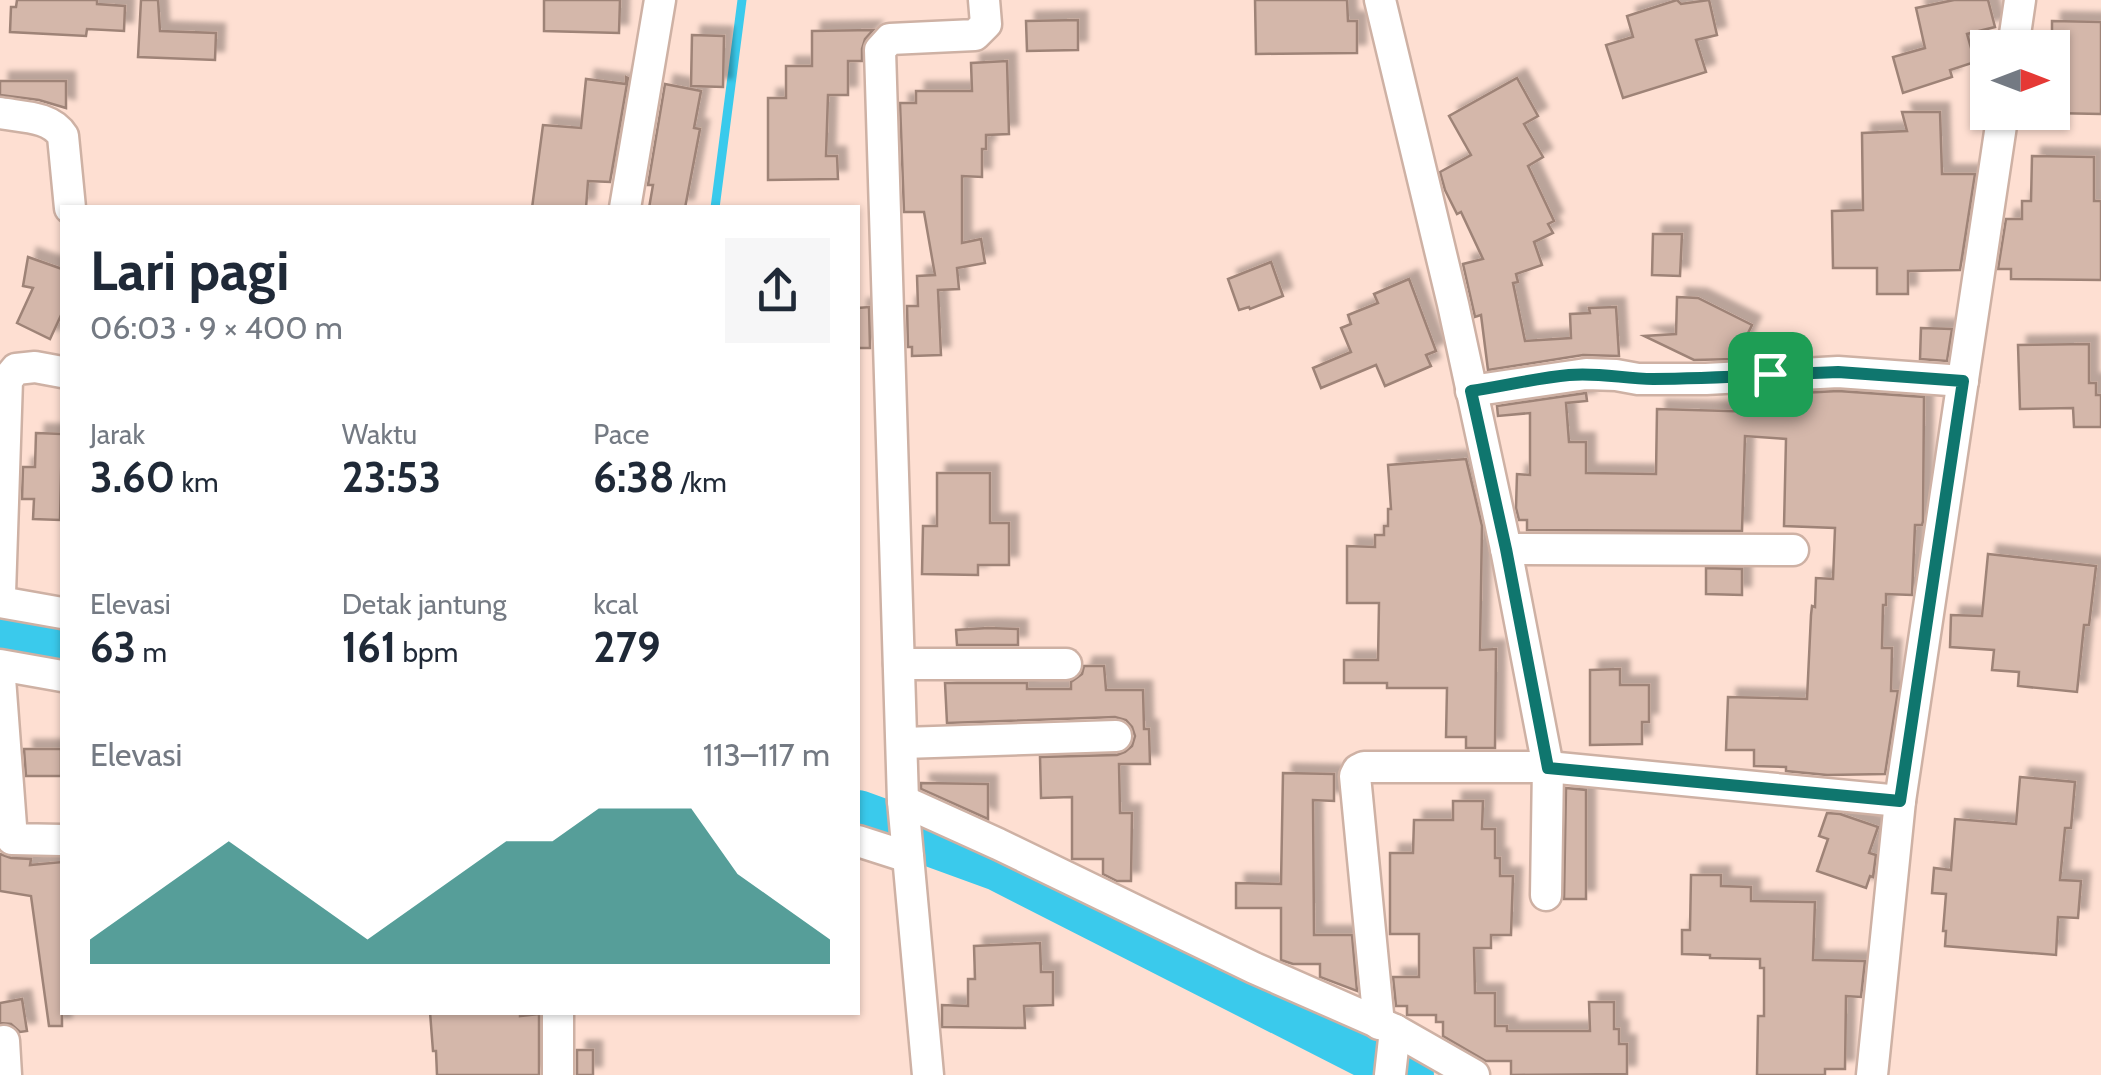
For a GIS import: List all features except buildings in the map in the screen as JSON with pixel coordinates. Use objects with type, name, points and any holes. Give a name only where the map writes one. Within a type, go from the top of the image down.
[{"type":"street","points":[[625,205],[660,0]]},
{"type":"street","points":[[928,1075],[903,804],[880,50],[890,39],[975,35],[986,24],[984,0]]},
{"type":"street","points":[[1380,0],[1453,304],[1548,768],[1546,895]]},
{"type":"street","points":[[2016,30],[2020,0]]},
{"type":"street","points":[[0,113],[51,123],[58,128],[63,136],[70,205]]},
{"type":"street","points":[[1872,1075],[1900,801],[2000,130]]},
{"type":"street","points":[[0,594],[7,380],[16,369],[35,367],[60,372]]},
{"type":"street","points":[[1471,391],[1586,374],[1672,379],[1838,372],[1963,381]]},
{"type":"street","points":[[1506,549],[1793,550]]},
{"type":"street","points":[[0,602],[60,613]]},
{"type":"street","points":[[899,664],[1066,664]]},
{"type":"street","points":[[0,665],[60,676]]},
{"type":"street","points":[[0,678],[6,839],[60,840]]},
{"type":"street","points":[[903,744],[1116,736]]},
{"type":"street","points":[[1389,1046],[1356,776],[1364,767],[1548,768],[1900,801]]},
{"type":"street","points":[[903,804],[998,844],[1254,968],[1389,1046],[1474,1075]]},
{"type":"street","points":[[860,841],[907,851]]},
{"type":"street","points":[[558,1015],[558,1075]]},
{"type":"street","points":[[4,1041],[6,1075]]},
{"type":"waterway","points":[[715,205],[742,0]]},
{"type":"waterway","points":[[0,632],[60,643]]},
{"type":"waterway","points":[[860,816],[998,866],[1409,1075]]},
{"type":"route","points":[[1838,372],[1963,381],[1900,801],[1548,768],[1471,391],[1566,375],[1706,379],[1770,374],[1838,372]]}]
